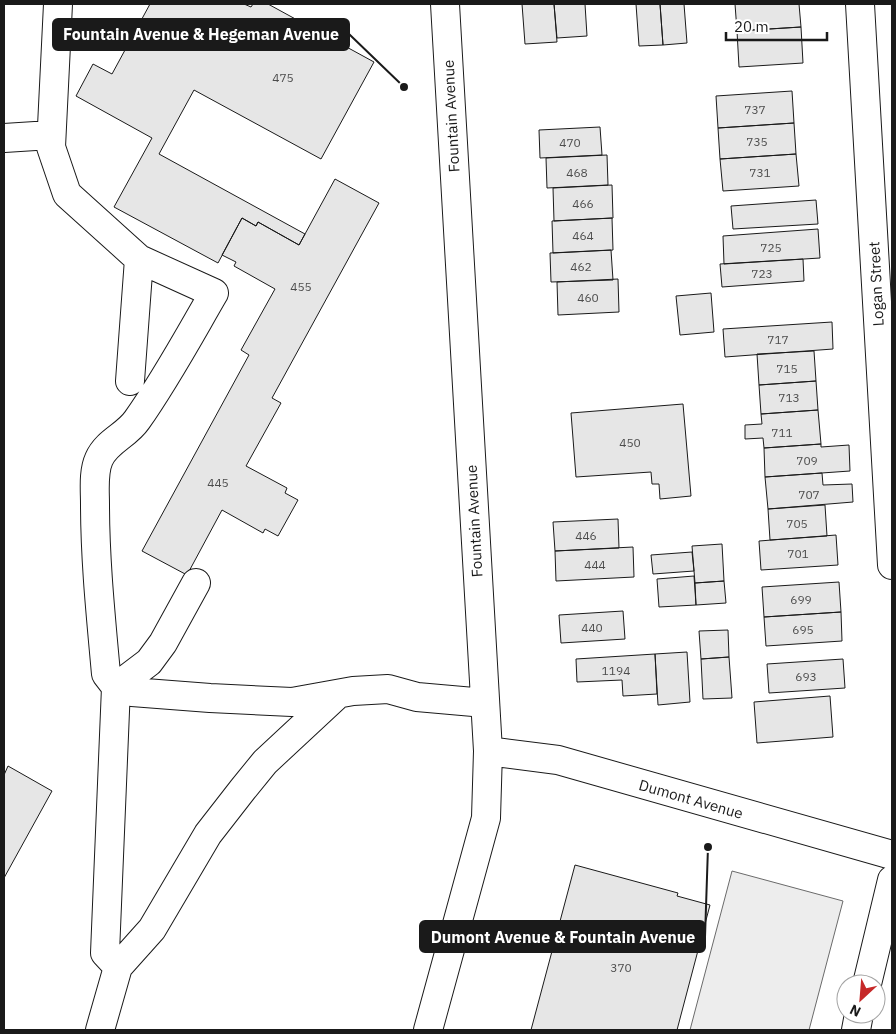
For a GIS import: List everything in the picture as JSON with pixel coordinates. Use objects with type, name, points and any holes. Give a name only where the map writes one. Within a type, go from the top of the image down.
[{"type":"street","points":[[58,4],[51,147],[67,194],[139,259],[214,293],[164,379],[137,420],[128,432],[108,443],[98,460],[95,479],[95,544],[106,674],[116,687],[132,692],[292,702],[353,691],[388,689],[417,697],[485,704]]},
{"type":"street","name":"Fountain Avenue","points":[[428,1030],[486,818],[488,751],[445,4]]},
{"type":"street","name":"Logan Street","points":[[860,4],[892,565]]},
{"type":"street","points":[[4,138],[51,136]]},
{"type":"street","points":[[130,381],[139,259]]},
{"type":"street","points":[[116,687],[149,662],[163,643],[196,583]]},
{"type":"street","points":[[116,687],[105,953],[118,967]]},
{"type":"street","points":[[100,1030],[118,967],[152,929],[203,842],[265,762],[337,695]]},
{"type":"street","name":"Dumont Avenue","points":[[488,751],[558,760],[892,855]]},
{"type":"street","points":[[869,974],[892,880]]},
{"type":"shaded area","points":[[732,871],[843,901],[809,1030],[690,1030]]},
{"type":"building","points":[[150,4],[244,4],[251,7],[253,4],[268,4],[374,62],[321,159],[194,90],[159,154],[305,234],[299,245],[258,222],[256,226],[242,218],[218,263],[114,207],[152,138],[76,96],[93,64],[112,74]]},
{"type":"building","points":[[522,4],[554,4],[557,42],[525,44]]},
{"type":"building","points":[[554,4],[585,4],[587,36],[557,38]]},
{"type":"building","points":[[636,4],[660,4],[663,45],[639,46]]},
{"type":"building","points":[[660,4],[684,4],[687,43],[663,45]]},
{"type":"building","points":[[735,4],[799,4],[801,27],[737,31]]},
{"type":"building","points":[[801,27],[803,63],[739,67],[737,31]]},
{"type":"building","points":[[792,91],[794,123],[718,128],[716,96]]},
{"type":"building","points":[[794,123],[796,154],[720,159],[718,128]]},
{"type":"building","points":[[600,127],[602,155],[540,158],[539,130]]},
{"type":"building","points":[[796,154],[799,186],[723,191],[720,159]]},
{"type":"building","points":[[607,155],[608,185],[547,188],[546,158]]},
{"type":"building","points":[[335,179],[379,203],[272,398],[281,403],[246,466],[287,488],[285,493],[298,500],[278,536],[265,529],[263,533],[222,510],[187,575],[142,551],[249,355],[241,350],[275,289],[234,266],[236,262],[222,255],[242,218],[256,226],[258,222],[299,245]]},
{"type":"building","points":[[612,185],[613,218],[554,221],[553,188]]},
{"type":"building","points":[[816,200],[818,224],[733,229],[731,206]]},
{"type":"building","points":[[612,218],[613,250],[553,253],[552,221]]},
{"type":"building","points":[[818,229],[820,258],[724,264],[723,236]]},
{"type":"building","points":[[611,250],[613,280],[551,282],[550,253]]},
{"type":"building","points":[[803,259],[804,281],[722,287],[720,264]]},
{"type":"building","points":[[618,279],[619,312],[558,315],[557,282]]},
{"type":"building","points":[[711,293],[714,332],[680,335],[676,296]]},
{"type":"building","points":[[832,322],[833,349],[725,357],[723,329]]},
{"type":"building","points":[[814,351],[816,381],[759,385],[757,354]]},
{"type":"building","points":[[816,381],[818,410],[761,414],[759,385]]},
{"type":"building","points":[[683,404],[691,496],[660,499],[659,484],[652,484],[651,472],[576,477],[571,413]]},
{"type":"building","points":[[818,410],[821,444],[764,448],[763,438],[745,439],[745,425],[762,424],[761,414]]},
{"type":"building","points":[[821,444],[821,447],[849,445],[850,471],[765,477],[764,448]]},
{"type":"building","points":[[822,473],[823,485],[852,484],[853,502],[768,509],[765,477]]},
{"type":"building","points":[[825,505],[827,536],[770,540],[768,509]]},
{"type":"building","points":[[618,519],[619,548],[555,551],[553,522]]},
{"type":"building","points":[[836,535],[838,565],[761,570],[759,541]]},
{"type":"building","points":[[722,544],[724,581],[695,583],[692,546]]},
{"type":"building","points":[[633,547],[634,577],[556,581],[555,551]]},
{"type":"building","points":[[692,552],[694,571],[653,574],[651,555]]},
{"type":"building","points":[[694,576],[696,605],[659,607],[657,579]]},
{"type":"building","points":[[724,581],[726,603],[696,605],[695,583]]},
{"type":"building","points":[[839,582],[841,612],[764,617],[762,587]]},
{"type":"building","points":[[623,611],[625,639],[561,643],[559,615]]},
{"type":"building","points":[[841,612],[842,641],[766,646],[764,617]]},
{"type":"building","points":[[728,630],[729,657],[701,659],[699,631]]},
{"type":"building","points":[[687,652],[690,702],[658,705],[655,654]]},
{"type":"building","points":[[655,654],[657,694],[623,696],[622,680],[577,682],[576,659]]},
{"type":"building","points":[[729,657],[732,698],[703,699],[701,659]]},
{"type":"building","points":[[843,659],[845,688],[769,693],[767,664]]},
{"type":"building","points":[[830,696],[833,737],[757,743],[754,702]]},
{"type":"building","points":[[8,766],[52,791],[4,878],[4,775]]},
{"type":"building","points":[[575,865],[678,893],[677,896],[710,905],[677,1030],[531,1030]]},
{"type":"place","name":"Fountain Avenue & Hegeman Avenue","points":[[404,87]]},
{"type":"place","name":"Dumont Avenue & Fountain Avenue","points":[[708,847]]}]
